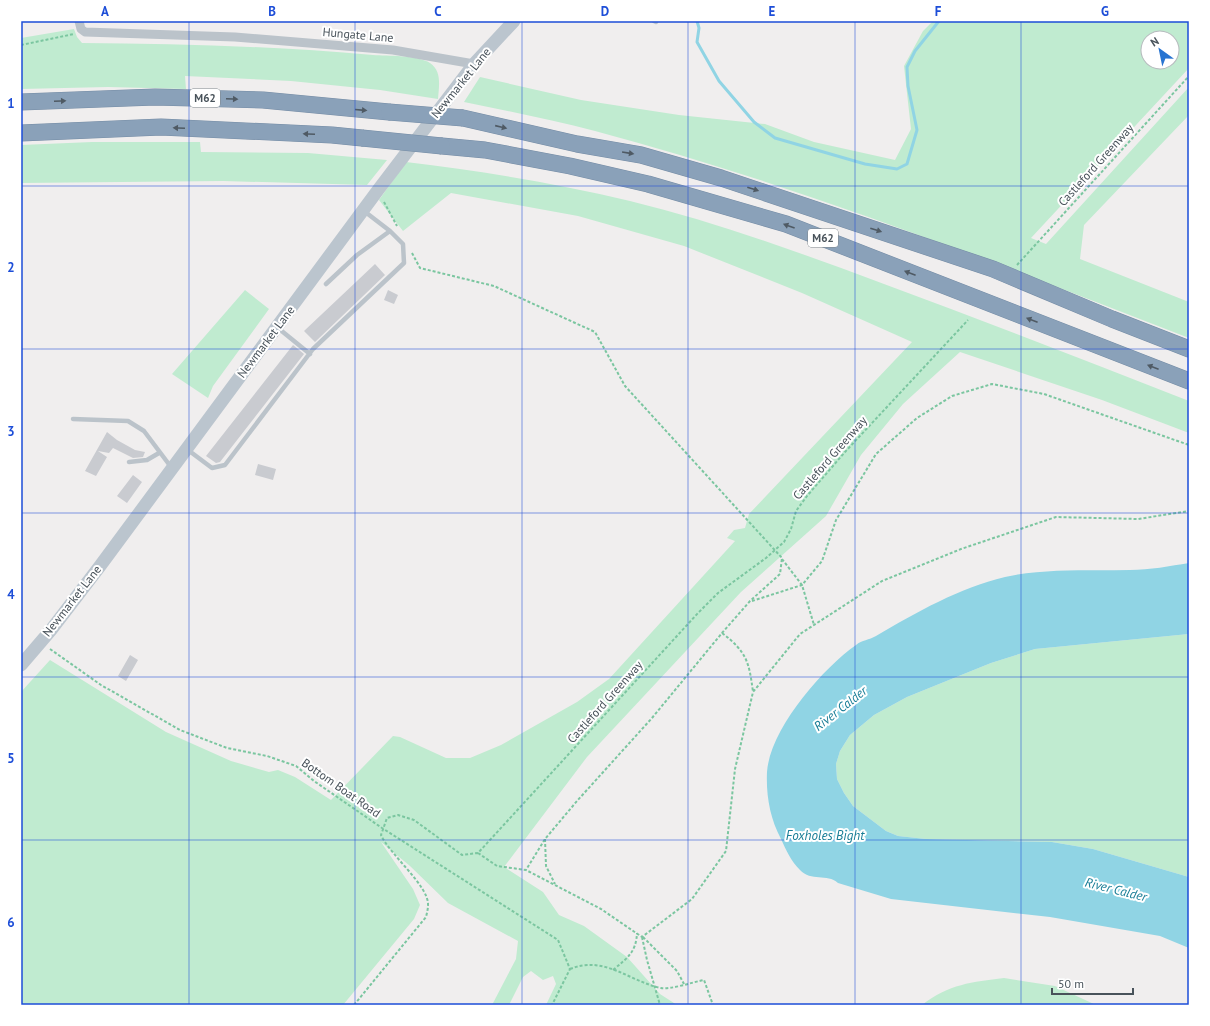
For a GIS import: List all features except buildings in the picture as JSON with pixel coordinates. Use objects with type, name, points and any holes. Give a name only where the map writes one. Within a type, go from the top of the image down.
[{"type":"highway","name":"M62","points":[[21,102],[155,97],[263,100],[463,118],[577,144],[641,155],[721,178],[993,269],[1112,319],[1189,349]]},
{"type":"highway","name":"M62","points":[[21,133],[161,127],[332,134],[485,150],[570,166],[634,180],[786,224],[1189,381]]},
{"type":"main road","name":"Newmarket Lane","points":[[21,665],[172,468],[378,190],[474,64],[514,21]]},
{"type":"street","name":"Hungate Lane","points":[[80,25],[86,32],[235,37],[393,50],[474,64]]},
{"type":"lane","points":[[186,449],[212,468],[225,465],[310,354],[404,263],[403,244],[390,230],[363,211]]},
{"type":"lane","points":[[326,284],[357,255],[390,230]]},
{"type":"lane","points":[[277,327],[310,354]]},
{"type":"lane","points":[[73,419],[128,421],[144,431],[159,453],[172,468]]},
{"type":"lane","points":[[129,462],[146,460],[159,453]]},
{"type":"path","points":[[21,45],[81,33],[80,25]]},
{"type":"path","name":"Castleford Greenway","points":[[1016,266],[1189,76]]},
{"type":"path","points":[[378,190],[399,229]]},
{"type":"path","points":[[409,249],[420,268],[494,286],[595,332],[625,386],[782,558],[802,585],[814,625]]},
{"type":"path","name":"Castleford Greenway","points":[[478,853],[698,613],[718,593],[775,551],[784,542],[791,530],[796,511],[807,496],[968,320]]},
{"type":"path","points":[[750,601],[802,585],[822,561],[836,520],[876,454],[917,418],[952,396],[992,384],[1044,394],[1189,445]]},
{"type":"path","points":[[753,692],[800,634],[882,581],[961,549],[1056,517],[1138,519],[1189,511]]},
{"type":"path","points":[[526,870],[545,839],[652,718],[750,601],[780,574],[782,558]]},
{"type":"path","points":[[642,937],[692,899],[726,851],[736,768],[753,692],[749,666],[738,645],[722,633]]},
{"type":"path","name":"Bottom Boat Road","points":[[40,642],[101,685],[180,730],[227,748],[267,756],[296,766],[314,781],[382,828],[558,940],[570,969]]},
{"type":"path","points":[[354,1005],[426,917],[429,904],[425,891],[386,845],[381,835],[382,828],[387,818],[398,815],[414,820],[462,855],[478,853],[497,866],[526,870],[601,909],[638,933],[677,971],[684,984]]},
{"type":"path","points":[[545,839],[546,866],[556,885]]},
{"type":"path","points":[[613,970],[632,953],[637,943],[638,933]]},
{"type":"path","points":[[642,937],[660,1005]]},
{"type":"path","points":[[552,1005],[570,969],[583,964],[606,967],[663,989],[704,980],[713,1005]]},
{"type":"green space","points":[[933,21],[1189,21],[1189,68],[1031,238],[1046,244],[1189,87],[1189,115],[1084,225],[1080,259],[1189,302],[1189,338],[895,226],[746,175],[595,131],[464,102],[480,77],[581,100],[679,115],[765,124],[814,142],[895,160],[911,129],[904,66],[923,31]]},
{"type":"green space","points":[[74,29],[77,37],[82,43],[264,48],[402,56],[425,60],[434,66],[438,74],[438,99],[380,90],[291,81],[185,76],[186,89],[108,87],[21,89],[21,38]]},
{"type":"green space","points":[[92,142],[200,142],[201,152],[308,153],[387,160],[367,185],[223,181],[21,183],[21,145]]},
{"type":"green space","points":[[406,162],[518,178],[630,201],[694,218],[790,250],[999,327],[1189,401],[1189,433],[1102,400],[960,352],[903,404],[861,455],[826,516],[741,592],[587,757],[504,867],[543,892],[559,915],[584,926],[627,957],[660,994],[677,1005],[546,1005],[556,984],[553,976],[543,980],[531,971],[523,977],[509,1005],[492,1005],[516,959],[518,941],[448,903],[410,866],[381,842],[413,889],[420,905],[414,919],[343,1005],[21,1005],[21,692],[50,660],[166,732],[231,761],[269,772],[278,770],[295,777],[331,800],[393,736],[400,737],[446,758],[470,758],[501,745],[577,702],[609,679],[735,541],[727,538],[734,530],[745,528],[749,514],[912,342],[802,293],[684,246],[578,216],[451,193],[403,231],[379,200]]},
{"type":"green space","points":[[245,290],[269,309],[213,386],[208,398],[172,374]]},
{"type":"green space","points":[[1189,634],[1189,877],[1093,849],[1052,842],[926,839],[898,836],[886,831],[853,806],[837,779],[836,764],[840,751],[850,735],[874,715],[907,697],[991,663],[1035,649]]},
{"type":"green space","points":[[1004,978],[1055,986],[1096,1005],[922,1005],[951,988],[981,981]]},
{"type":"water","name":"Foxholes Bight","points":[[1189,563],[1189,634],[1035,649],[991,663],[907,697],[874,715],[850,735],[840,751],[836,764],[837,779],[853,806],[886,831],[898,836],[926,839],[1052,842],[1093,849],[1189,877],[1189,948],[1160,936],[1050,917],[891,899],[838,883],[829,878],[809,876],[804,874],[794,863],[777,831],[770,807],[767,790],[767,772],[770,755],[777,737],[800,701],[828,669],[856,645],[955,594],[971,587],[1005,577],[1051,571],[1160,568]]},
{"type":"waterway","points":[[697,21],[699,28],[697,42],[719,81],[754,122],[775,138],[865,164],[897,169],[907,164],[917,130],[908,86],[907,67],[915,51],[939,21]]},
{"type":"water label","name":"River Calder","points":[[840,708]]},
{"type":"water label","name":"River Calder","points":[[1116,889]]}]
